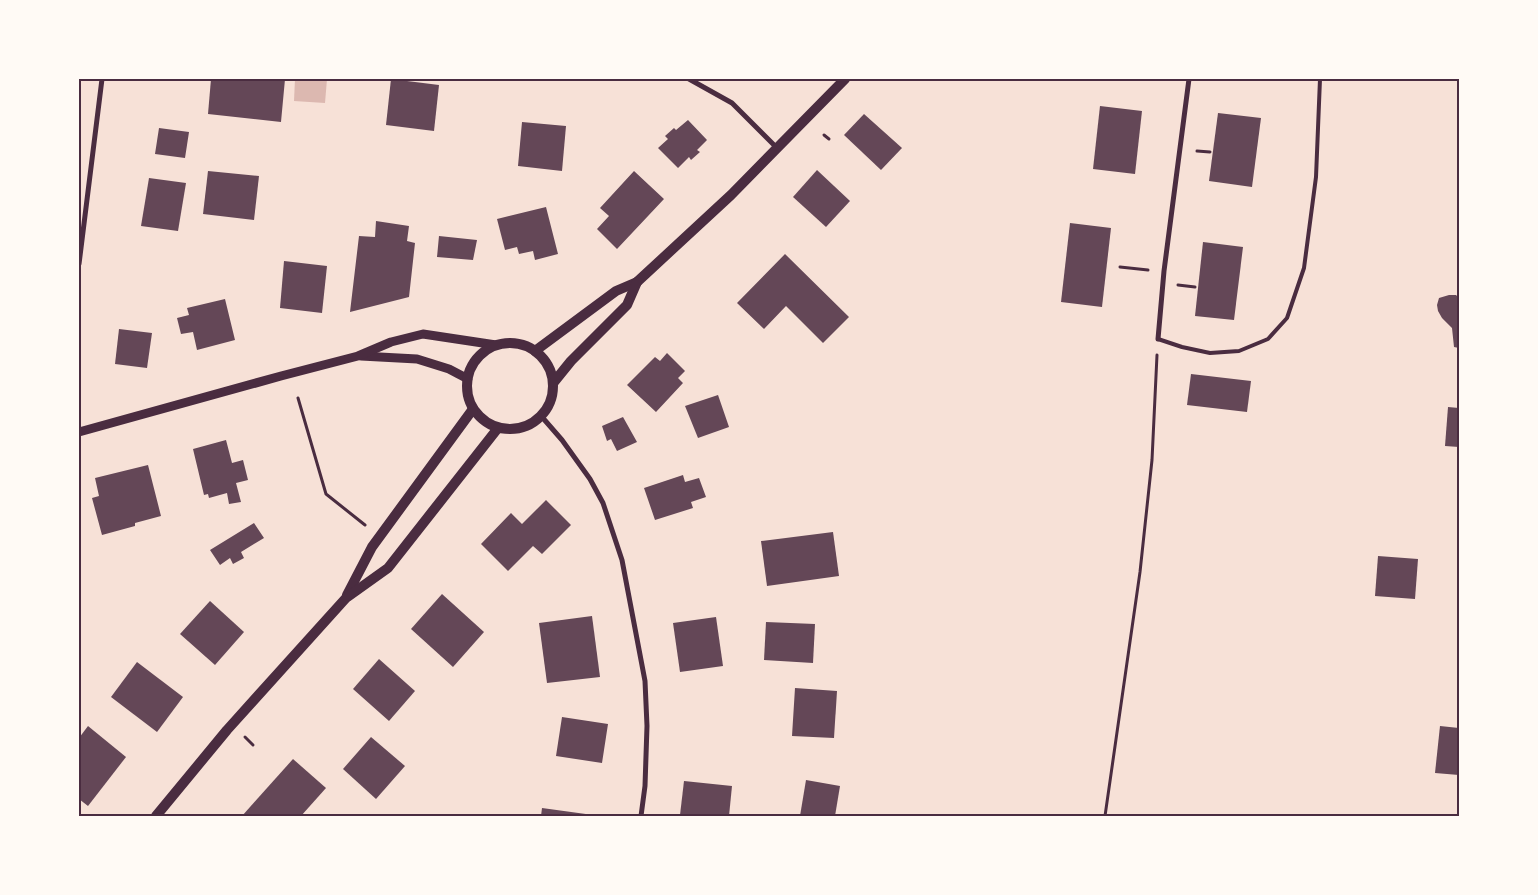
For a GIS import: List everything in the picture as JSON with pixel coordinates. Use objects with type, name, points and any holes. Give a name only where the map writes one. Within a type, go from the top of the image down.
[{"type":"main road","points":[[535,351],[616,291],[637,282],[731,195],[845,79]]},
{"type":"main road","points":[[554,382],[576,356],[627,305],[637,282]]},
{"type":"main road","points":[[510,343],[523,345],[535,351],[544,359],[551,370],[554,382],[553,395],[549,407],[542,417],[521,429],[510,430],[488,424],[473,409],[467,389],[468,379],[477,358],[486,350],[496,345],[510,343]]},
{"type":"main road","points":[[346,598],[372,547],[473,409]]},
{"type":"main road","points":[[156,816],[228,730],[346,598],[388,568],[498,428]]},
{"type":"street","points":[[79,264],[102,79]]},
{"type":"street","points":[[690,79],[732,103],[777,148]]},
{"type":"street","points":[[1158,340],[1164,271],[1189,79]]},
{"type":"street","points":[[79,432],[358,356],[391,342],[422,334],[496,345]]},
{"type":"street","points":[[358,356],[417,359],[449,369],[468,379]]},
{"type":"street","points":[[542,417],[562,440],[590,479],[603,504],[622,560],[644,681],[647,726],[645,786],[641,816]]},
{"type":"lane","points":[[1158,340],[1210,353],[1239,351],[1268,339],[1287,318],[1304,268],[1316,177],[1320,79]]},
{"type":"path","points":[[824,135],[829,139]]},
{"type":"path","points":[[1120,267],[1164,271]]},
{"type":"path","points":[[1105,816],[1140,572],[1152,460],[1158,340]]},
{"type":"path","points":[[298,398],[326,494],[366,525]]},
{"type":"shaded area","points":[[295,79],[327,79],[325,103],[294,101]]},
{"type":"building","points":[[211,79],[285,79],[281,122],[208,114]]},
{"type":"building","points":[[391,79],[439,85],[434,131],[386,125]]},
{"type":"building","points":[[1100,106],[1142,111],[1135,174],[1093,169]]},
{"type":"building","points":[[1218,113],[1261,118],[1252,187],[1209,181]]},
{"type":"building","points":[[864,114],[902,148],[881,170],[844,135]]},
{"type":"building","points":[[688,120],[707,140],[697,150],[700,152],[691,160],[689,157],[678,168],[658,148],[668,139],[665,136]]},
{"type":"building","points":[[522,122],[566,126],[562,171],[518,166]]},
{"type":"building","points":[[159,128],[189,132],[185,158],[155,154]]},
{"type":"building","points":[[817,170],[850,201],[826,227],[793,197]]},
{"type":"building","points":[[208,171],[259,176],[254,220],[203,214]]},
{"type":"building","points":[[634,171],[664,199],[617,249],[597,229],[609,216],[600,208]]},
{"type":"building","points":[[149,178],[186,183],[178,231],[141,226]]},
{"type":"building","points":[[546,207],[558,254],[535,260],[533,251],[519,254],[517,247],[505,250],[497,219]]},
{"type":"building","points":[[376,221],[409,226],[407,241],[415,243],[409,297],[350,312],[359,236],[375,237]]},
{"type":"building","points":[[1070,223],[1111,228],[1102,307],[1061,302]]},
{"type":"building","points":[[439,236],[477,240],[473,260],[437,257]]},
{"type":"building","points":[[1203,242],[1243,247],[1234,320],[1195,316]]},
{"type":"building","points":[[785,254],[849,317],[823,343],[786,306],[764,329],[737,303]]},
{"type":"building","points":[[284,261],[327,266],[322,313],[280,308]]},
{"type":"building","points":[[1456,295],[1459,298],[1459,348],[1454,347],[1452,328],[1438,311],[1439,298]]},
{"type":"building","points":[[225,299],[235,340],[197,350],[193,332],[181,334],[177,318],[189,315],[187,308]]},
{"type":"building","points":[[119,329],[152,333],[147,368],[115,364]]},
{"type":"building","points":[[667,353],[685,371],[678,378],[683,383],[656,412],[627,385],[655,357],[660,361]]},
{"type":"building","points":[[1191,374],[1251,381],[1247,412],[1187,405]]},
{"type":"building","points":[[718,395],[729,427],[698,438],[685,406]]},
{"type":"building","points":[[1448,407],[1459,408],[1459,447],[1445,446]]},
{"type":"building","points":[[623,417],[637,442],[617,451],[611,439],[607,441],[602,426]]},
{"type":"building","points":[[226,440],[232,463],[243,460],[248,480],[236,483],[241,502],[229,504],[227,493],[209,498],[208,494],[204,495],[193,449]]},
{"type":"building","points":[[148,465],[161,516],[135,523],[135,526],[102,535],[92,498],[99,496],[95,478]]},
{"type":"building","points":[[683,475],[685,482],[699,478],[706,497],[691,502],[693,508],[655,520],[644,488]]},
{"type":"building","points":[[546,500],[571,525],[542,554],[533,546],[508,571],[481,544],[511,513],[522,524]]},
{"type":"building","points":[[254,523],[264,538],[241,552],[244,558],[233,564],[230,558],[220,565],[210,550]]},
{"type":"building","points":[[833,532],[839,576],[767,586],[761,541]]},
{"type":"building","points":[[1378,556],[1418,559],[1415,599],[1375,596]]},
{"type":"building","points":[[442,594],[484,632],[453,667],[411,629]]},
{"type":"building","points":[[210,601],[244,632],[215,665],[180,634]]},
{"type":"building","points":[[592,616],[600,677],[547,683],[539,623]]},
{"type":"building","points":[[716,617],[723,666],[680,672],[673,623]]},
{"type":"building","points":[[766,622],[815,624],[813,663],[764,660]]},
{"type":"building","points":[[379,659],[415,691],[389,721],[353,689]]},
{"type":"building","points":[[137,662],[183,697],[157,732],[111,697]]},
{"type":"building","points":[[795,688],[837,691],[834,738],[792,736]]},
{"type":"building","points":[[562,717],[608,724],[602,763],[556,756]]},
{"type":"building","points":[[88,726],[126,757],[88,806],[79,799],[79,738]]},
{"type":"building","points":[[1440,726],[1459,728],[1459,775],[1435,773]]},
{"type":"building","points":[[371,737],[405,766],[376,799],[343,769]]},
{"type":"building","points":[[293,759],[326,788],[301,816],[242,816]]},
{"type":"building","points":[[806,780],[840,786],[835,816],[800,816]]},
{"type":"building","points":[[684,781],[732,786],[729,816],[680,815]]},
{"type":"building","points":[[542,808],[593,815],[593,816],[541,816]]}]
